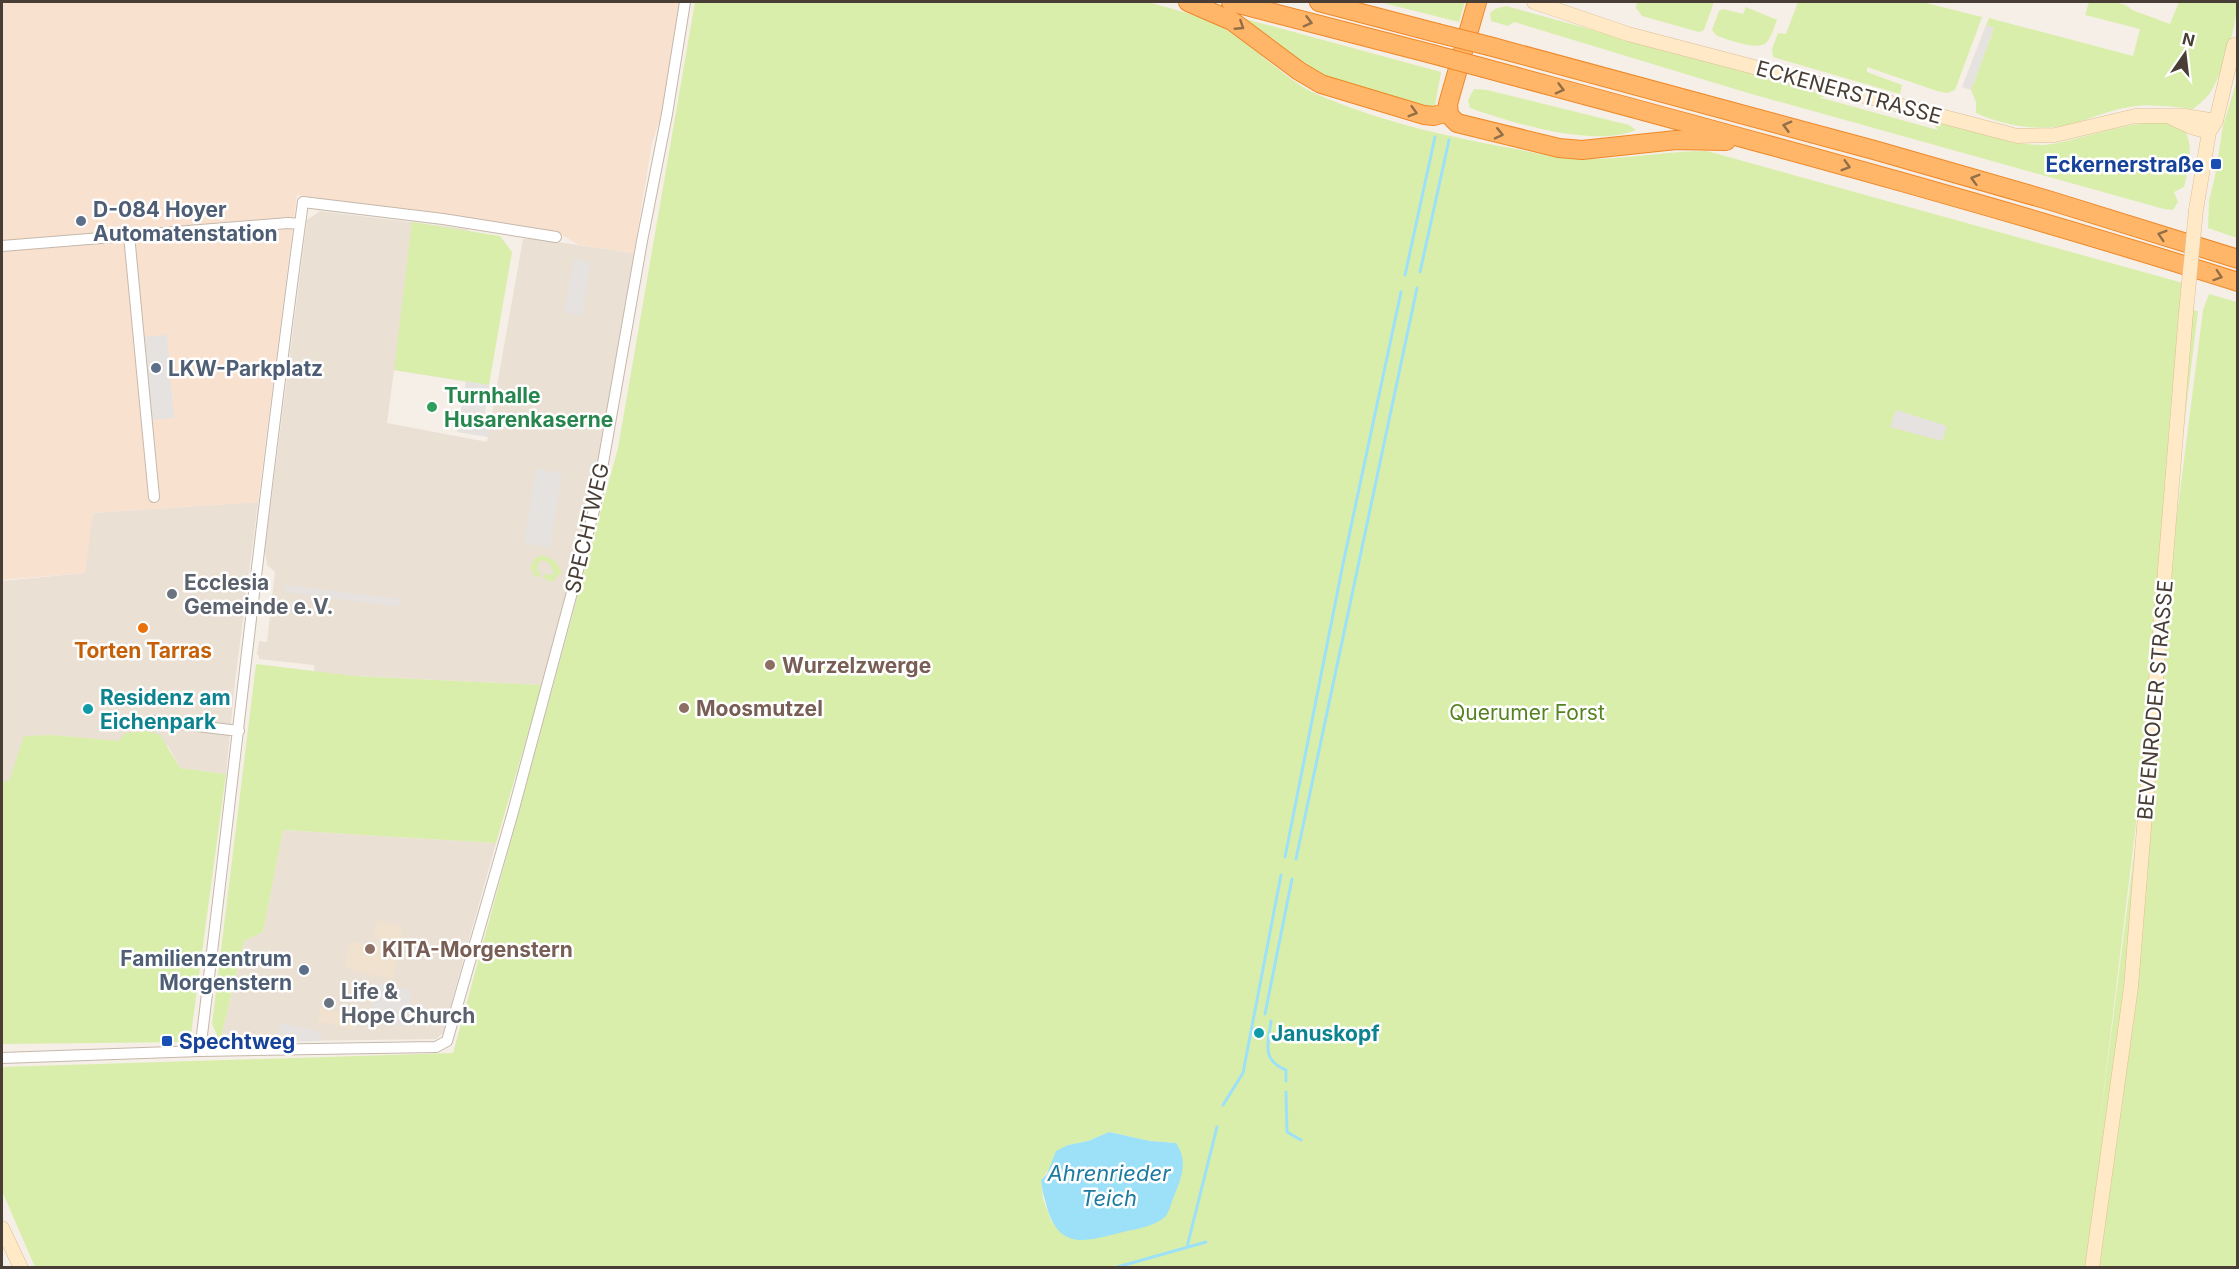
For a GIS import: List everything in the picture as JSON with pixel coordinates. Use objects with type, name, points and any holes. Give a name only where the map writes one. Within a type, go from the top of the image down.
[{"type":"highway","points":[[1188,2],[1232,21],[1299,71],[1321,84],[1424,115],[1434,116],[1448,112]]},
{"type":"highway","points":[[1231,2],[1770,145],[2042,222],[2238,282]]},
{"type":"highway","points":[[1319,2],[1874,150],[2048,200],[2238,259]]},
{"type":"highway","points":[[1363,2],[1433,32]]},
{"type":"highway","points":[[1476,2],[1448,104],[1451,118],[1460,125],[1570,149],[1600,149],[1676,140],[1770,145]]},
{"type":"main road","name":"ECKENERSTRASSE","points":[[1534,2],[1628,34],[2018,136],[2055,135],[2135,116],[2168,116],[2191,127],[2211,124]]},
{"type":"main road","name":"BEVENRODER STRASSE","points":[[2092,1268],[2131,987],[2196,210],[2211,124],[2236,39]]},
{"type":"main road","points":[[2,1228],[21,1268]]},
{"type":"street","name":"SPECHTWEG","points":[[200,1051],[436,1047],[444,1044],[449,1036],[513,812],[596,503],[667,114],[685,2]]},
{"type":"street","points":[[2,1058],[200,1051],[239,731],[249,626],[303,202],[434,218],[556,237]]},
{"type":"street","points":[[2,246],[288,223],[300,224]]},
{"type":"street","points":[[129,235],[154,497]]},
{"type":"street","points":[[149,722],[239,731]]},
{"type":"shaded area","points":[[2,2],[679,2],[663,110],[652,143],[634,253],[579,245],[557,232],[297,195],[258,502],[93,513],[85,573],[2,580]]},
{"type":"shaded area","points":[[1986,25],[1994,28],[1971,90],[1962,87]]},
{"type":"shaded area","points":[[320,211],[467,229],[507,267],[487,385],[394,370],[387,423],[487,442],[523,239],[530,238],[634,253],[591,503],[542,685],[315,674],[314,665],[259,659],[257,655],[259,641],[267,642],[275,572],[267,565],[265,550],[307,220]]},
{"type":"shaded area","points":[[574,259],[591,262],[582,315],[564,312]]},
{"type":"shaded area","name":"LKW-Parkplatz","points":[[167,335],[174,418],[147,420],[139,337]]},
{"type":"shaded area","points":[[466,381],[489,385],[484,419],[491,420],[488,437],[457,432]]},
{"type":"shaded area","points":[[1896,410],[1947,426],[1942,441],[1890,427]]},
{"type":"shaded area","points":[[536,469],[562,473],[550,547],[524,543]]},
{"type":"shaded area","points":[[258,502],[235,682],[226,774],[180,768],[168,746],[52,735],[9,782],[2,781],[2,581],[85,573],[92,513]]},
{"type":"shaded area","points":[[284,585],[400,599],[399,607],[284,592]]},
{"type":"shaded area","points":[[283,830],[496,843],[443,1033],[436,1039],[220,1042],[244,941],[263,932]]},
{"type":"shaded area","name":"KITA-Morgenstern","points":[[377,920],[403,927],[399,943],[395,942],[393,950],[399,952],[393,980],[344,968],[350,941],[381,948],[383,940],[374,937]]},
{"type":"shaded area","points":[[378,983],[412,990],[403,1027],[370,1019]]},
{"type":"shaded area","points":[[320,1008],[358,1016],[355,1030],[317,1021]]},
{"type":"shaded area","points":[[280,1023],[322,1032],[320,1041],[276,1042]]},
{"type":"green space","name":"Querumer Forst","points":[[695,2],[1148,2],[1210,21],[1239,38],[1310,91],[1384,119],[1465,139],[1570,159],[1603,159],[1707,151],[2183,283],[2181,309],[2198,311],[2097,1146],[2203,310],[2209,294],[2237,302],[2237,1267],[35,1267],[2,1191],[2,1067],[453,1053],[618,448]],"holes":[[[1109,1132],[1150,1141],[1176,1143],[1052,1223],[1043,1199],[1041,1180],[1068,1145],[1088,1141]]]},
{"type":"green space","points":[[1379,2],[1465,2],[1459,22]]},
{"type":"green space","points":[[1637,2],[1714,2],[1704,30],[1699,32],[1642,16],[1636,8]]},
{"type":"green space","points":[[1798,2],[1922,2],[1982,17],[1955,90],[1947,93],[1937,91],[1867,67],[1867,72],[1902,85],[1900,94],[1773,57],[1772,49],[1778,33],[1786,34]]},
{"type":"green space","points":[[2089,2],[2118,3],[2170,24],[2179,2],[2237,2],[2229,46],[2217,80],[2209,94],[2193,109],[2145,105],[2114,110],[2071,124],[2047,127],[2010,124],[1976,113],[1976,102],[1971,90],[1994,28],[1986,25],[1989,18],[2133,56],[2140,29],[2085,15]]},
{"type":"green space","points":[[1506,6],[1811,90],[1825,97],[1818,97],[1938,130],[1933,123],[1940,121],[2019,143],[2044,145],[2138,124],[2172,123],[2183,129],[2189,141],[2190,157],[2184,187],[2174,192],[2178,202],[2173,210],[2164,209],[1748,93],[1514,22],[1508,26],[1491,21],[1490,13]]},
{"type":"green space","points":[[1746,7],[1777,20],[1770,37],[1763,45],[1735,42],[1717,36],[1712,30],[1719,11],[1723,9],[1743,14]]},
{"type":"green space","points":[[1231,15],[1441,72],[1434,111],[1350,86],[1319,74]]},
{"type":"green space","points":[[2237,80],[2237,238],[2208,228],[2209,201],[2223,126]]},
{"type":"green space","points":[[1474,89],[1487,90],[1629,125],[1636,130],[1619,135],[1598,136],[1576,135],[1530,126],[1470,108],[1468,100]]},
{"type":"green space","points":[[412,222],[500,236],[512,252],[489,385],[394,370]]},
{"type":"green space","points":[[543,555],[555,561],[562,572],[551,582],[542,577],[545,574],[552,575],[554,572],[549,563],[543,560],[538,563],[537,570],[541,574],[538,577],[533,576],[534,573],[530,568],[535,558]]},
{"type":"green space","points":[[256,664],[354,676],[542,685],[496,843],[283,830],[263,932],[244,941],[220,1042],[212,1024]]},
{"type":"green space","points":[[147,731],[160,735],[180,768],[226,774],[190,1042],[2,1044],[2,781],[9,781],[24,736],[52,735],[119,741],[125,733]]},
{"type":"water","name":"Ahrenrieder Teich","points":[[1109,1132],[1150,1141],[1176,1143],[1183,1164],[1179,1184],[1166,1216],[1152,1225],[1088,1240],[1069,1238],[1061,1233],[1054,1224],[1048,1211],[1041,1180],[1047,1174],[1056,1151]]},
{"type":"waterway","points":[[1405,275],[1435,137]]},
{"type":"waterway","points":[[1420,272],[1449,140]]},
{"type":"waterway","points":[[1296,859],[1417,288]]},
{"type":"waterway","points":[[1285,857],[1343,564],[1401,292]]},
{"type":"waterway","points":[[1223,1105],[1243,1073],[1281,875]]},
{"type":"waterway","points":[[1265,1014],[1292,879]]},
{"type":"waterway","points":[[1271,1021],[1269,1056],[1278,1066],[1286,1070],[1286,1081]]},
{"type":"waterway","points":[[1286,1092],[1287,1132],[1301,1140]]},
{"type":"waterway","points":[[1187,1247],[1217,1127]]},
{"type":"waterway","points":[[1114,1268],[1206,1242]]},
{"type":"place","name":"Eckernerstraße","points":[[2216,164]]},
{"type":"place","name":"D-084 Hoyer Automatenstation","points":[[81,221]]},
{"type":"place","name":"LKW-Parkplatz","points":[[156,368]]},
{"type":"place","name":"Turnhalle Husarenkaserne","points":[[432,407]]},
{"type":"place","name":"Ecclesia Gemeinde e.V.","points":[[172,594]]},
{"type":"place","name":"Torten Tarras","points":[[143,628]]},
{"type":"place","name":"Wurzelzwerge","points":[[770,665]]},
{"type":"place","name":"Moosmutzel","points":[[684,708]]},
{"type":"place","name":"Residenz am Eichenpark","points":[[88,709]]},
{"type":"place","name":"KITA-Morgenstern","points":[[370,949]]},
{"type":"place","name":"Familienzentrum Morgenstern","points":[[304,970]]},
{"type":"place","name":"Life & Hope Church","points":[[329,1003]]},
{"type":"place","name":"Januskopf","points":[[1259,1033]]},
{"type":"place","name":"Spechtweg","points":[[167,1041]]}]
